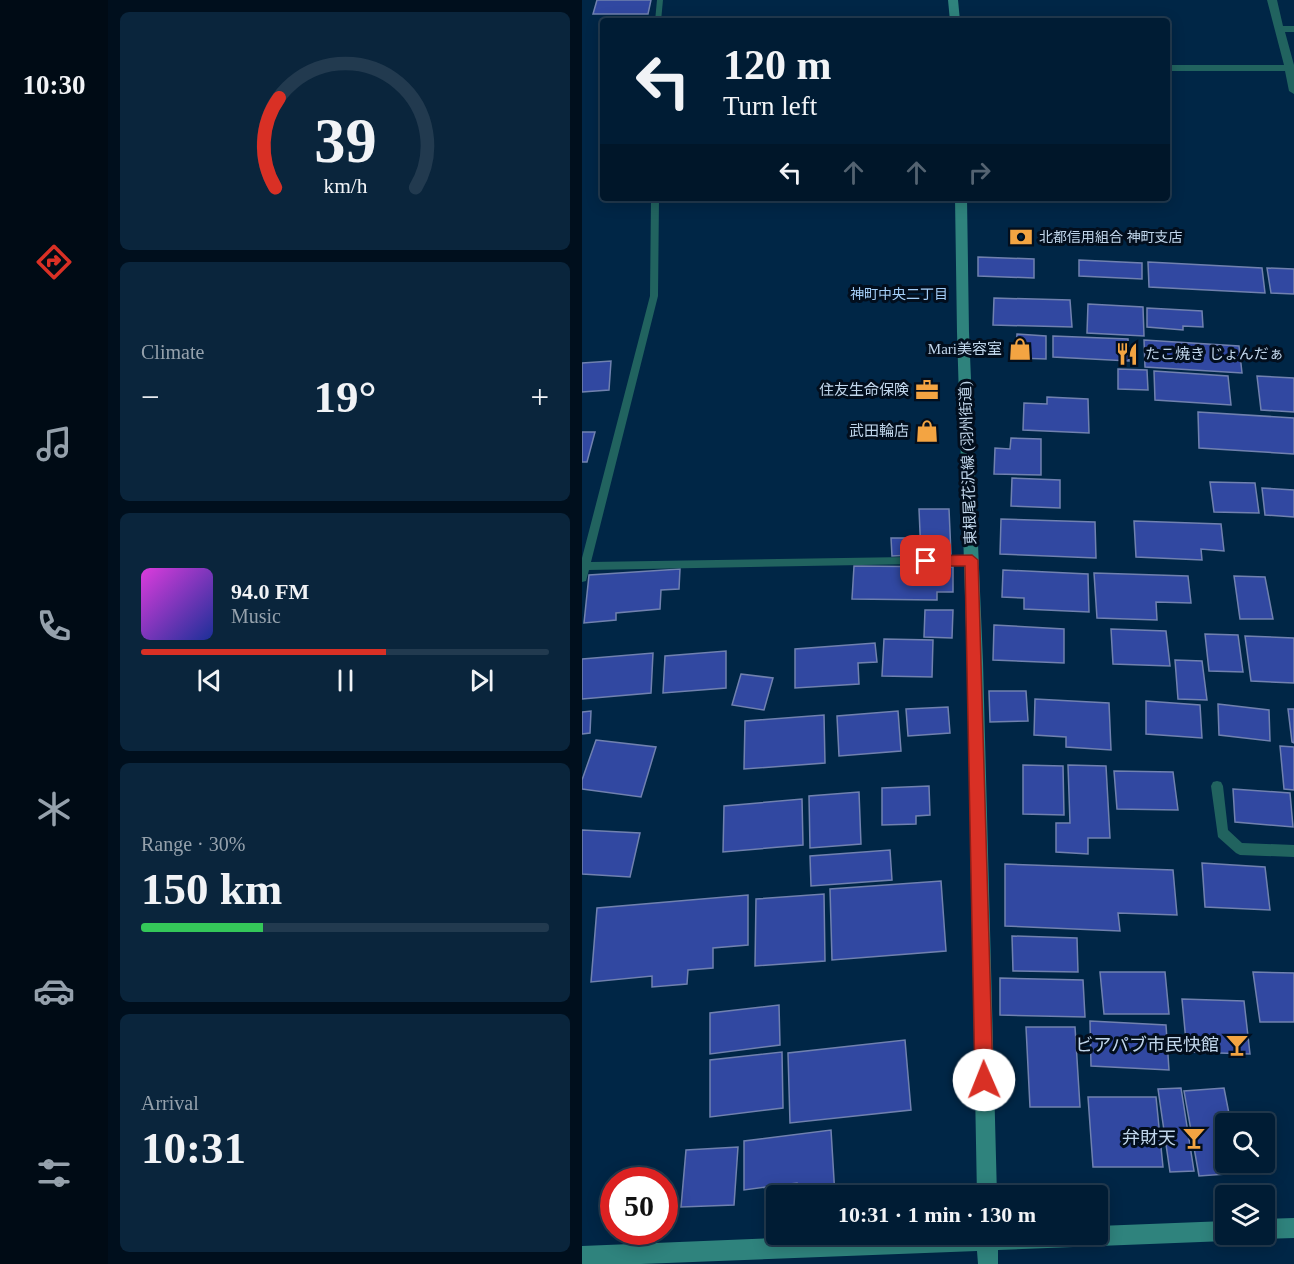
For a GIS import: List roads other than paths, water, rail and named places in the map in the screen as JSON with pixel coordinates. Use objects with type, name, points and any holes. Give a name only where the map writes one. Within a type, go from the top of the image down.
[{"type":"main road","points":[[953,0],[955,18]]},
{"type":"main road","name":"東根尾花沢線 (羽州街道)","points":[[961,201],[987,1185]]},
{"type":"main road","points":[[1275,1229],[1294,1228]]},
{"type":"main road","points":[[1108,1234],[1215,1231]]},
{"type":"main road","points":[[582,1256],[830,1245]]},
{"type":"main road","points":[[987,1245],[988,1264]]},
{"type":"street","points":[[1272,0],[1278,30],[1292,68],[1294,91]]},
{"type":"street","points":[[1278,30],[1294,29]]},
{"type":"street","points":[[1170,68],[1292,68]]},
{"type":"lane","points":[[658,18],[660,0]]},
{"type":"lane","points":[[582,578],[654,296],[655,201]]},
{"type":"lane","points":[[585,566],[972,560]]},
{"type":"lane","points":[[1217,786],[1222,833],[1240,849],[1294,850]]},
{"type":"place","name":"北都信用組合 神町支店","points":[[1021,237]]},
{"type":"place","name":"Mari美容室","points":[[1020,349]]},
{"type":"place","name":"たこ焼き じょんだぁ","points":[[1127,354]]},
{"type":"place","name":"住友生命保険","points":[[927,390]]},
{"type":"place","name":"武田輪店","points":[[927,431]]},
{"type":"place","name":"ビアパブ市民快館","points":[[1237,1045]]},
{"type":"place","name":"弁財天","points":[[1194,1138]]},
{"type":"district","name":"神町中央二丁目","points":[[899,294]]}]
